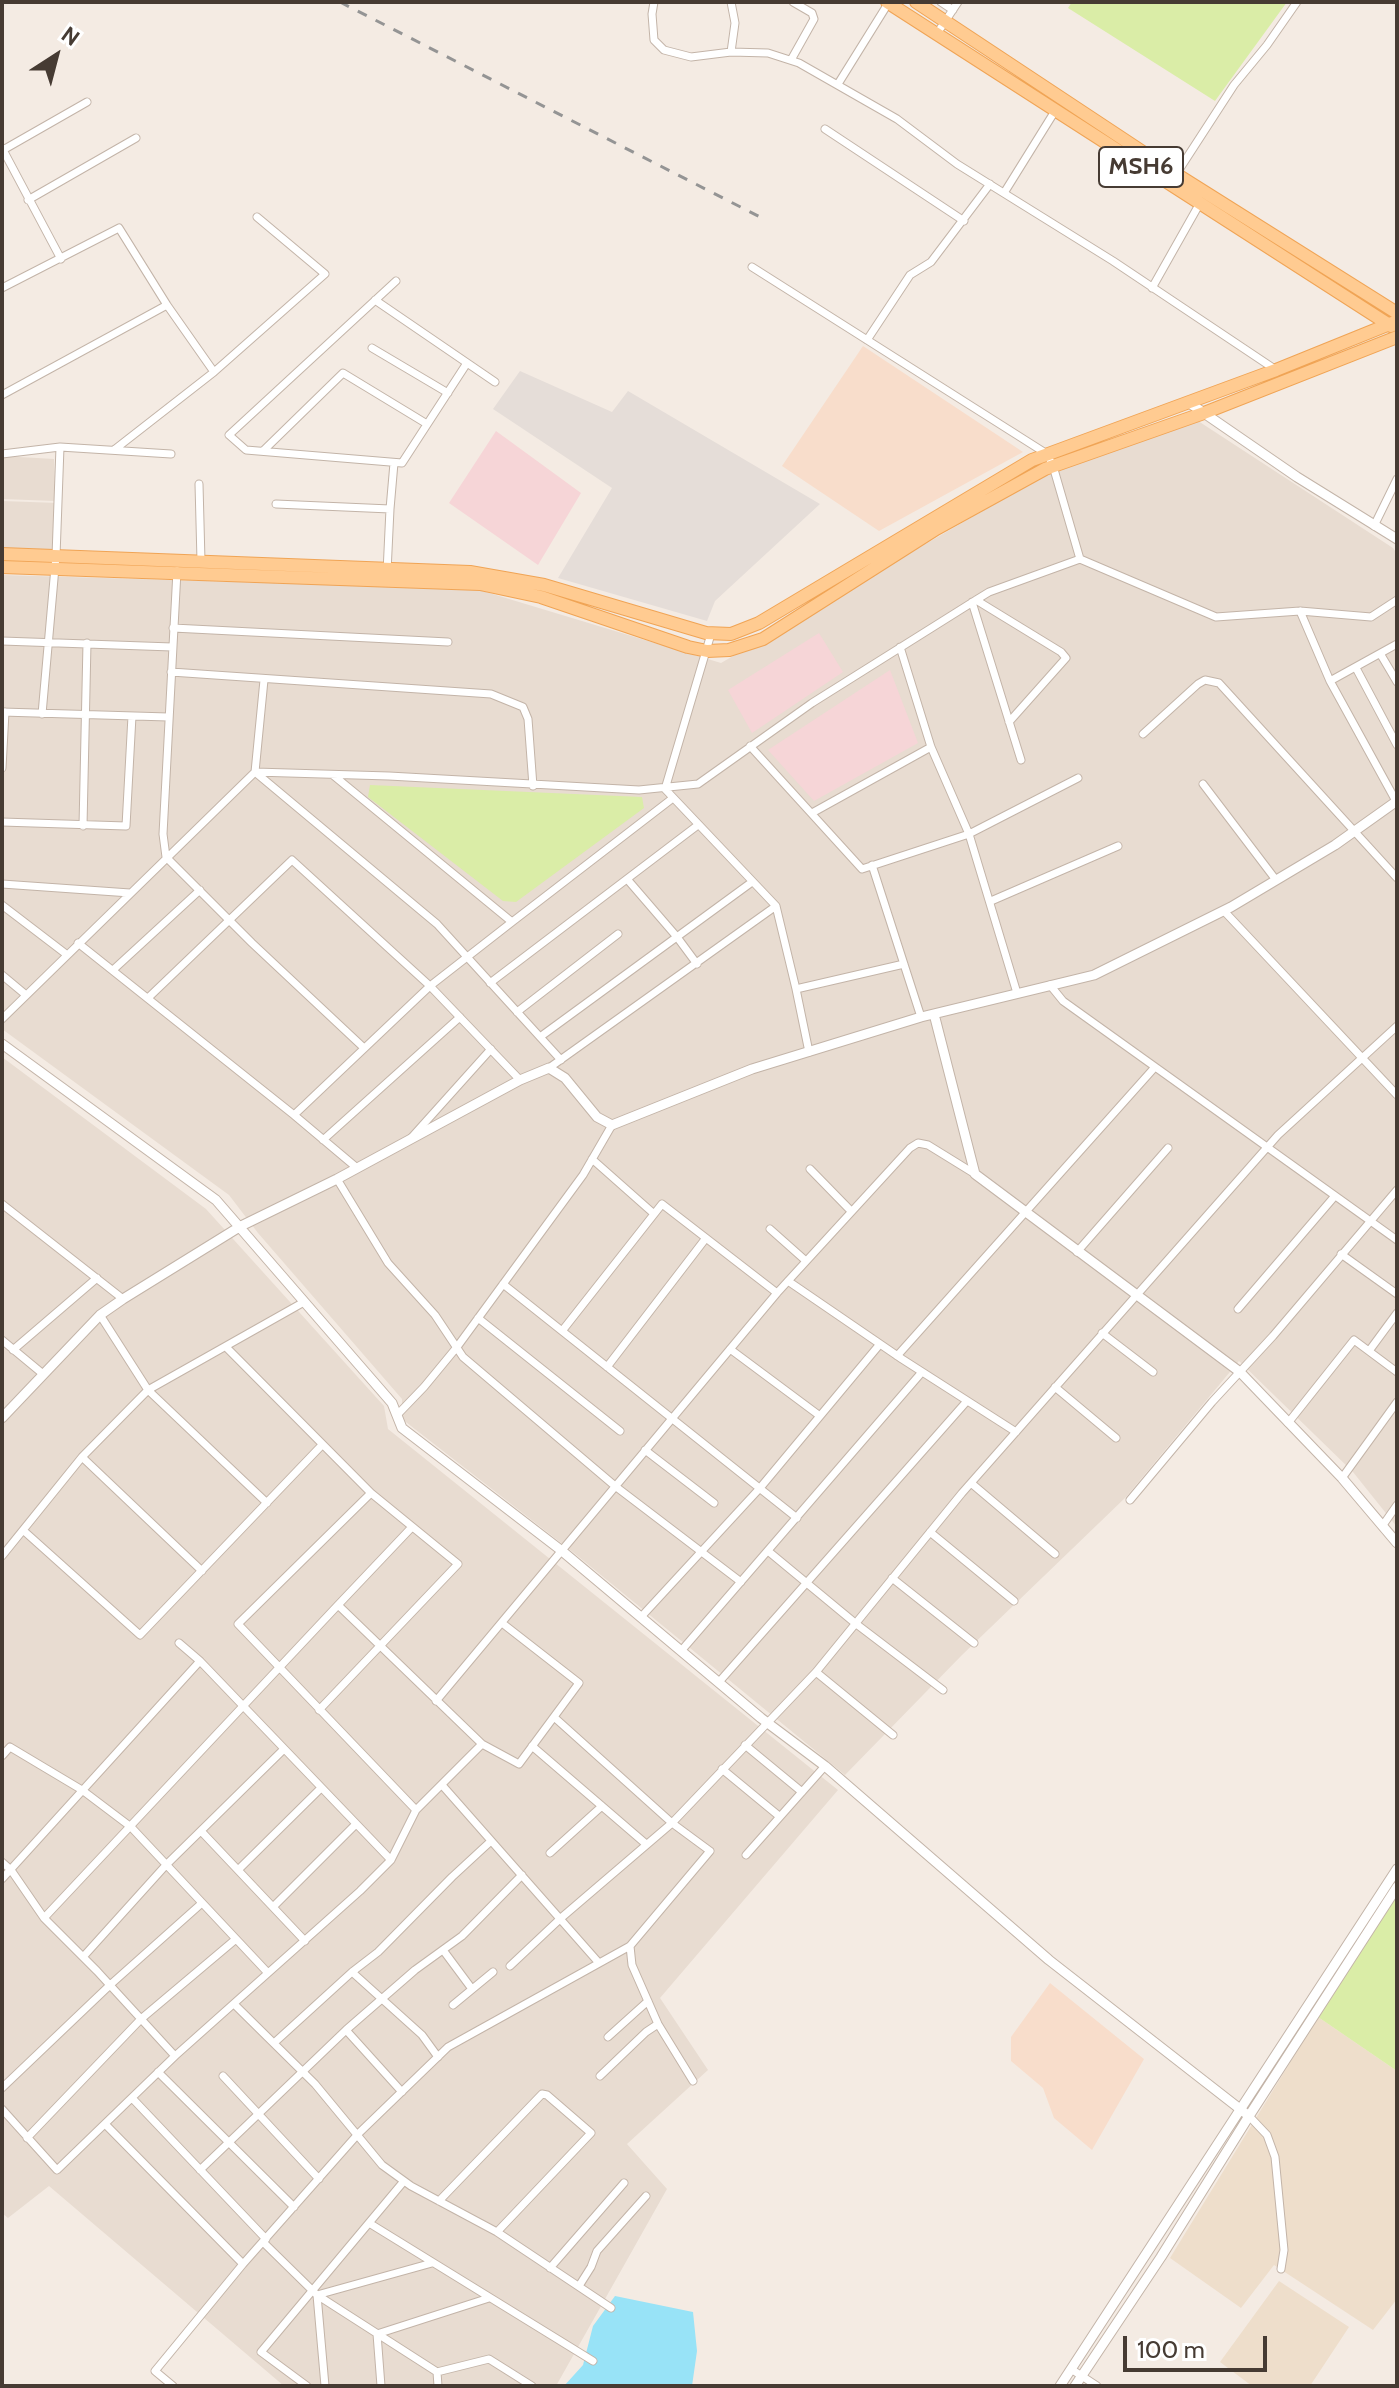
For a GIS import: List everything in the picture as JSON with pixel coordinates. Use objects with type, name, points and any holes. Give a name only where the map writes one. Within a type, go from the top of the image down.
[{"type":"main road","name":"MSH6","points":[[888,2],[1055,111],[1173,179],[1394,325]]},
{"type":"main road","name":"MSH6","points":[[916,2],[952,11],[1173,179]]},
{"type":"main road","name":"MSH6","points":[[1202,198],[1397,313]]},
{"type":"main road","points":[[2,554],[55,562],[177,567],[387,574],[470,572],[508,577],[711,634],[731,634],[759,623],[892,542],[1050,460],[1188,402],[1394,325]]},
{"type":"main road","points":[[177,567],[201,561],[387,574],[507,588],[688,647],[707,651],[729,650],[763,639],[1050,460],[1204,413],[1397,337]]},
{"type":"main road","points":[[2,567],[55,562]]},
{"type":"street","points":[[654,2],[654,40],[664,50],[691,57],[731,52],[768,53],[791,60],[838,84],[897,119],[990,184],[1242,345],[1276,370]]},
{"type":"street","points":[[731,2],[735,23],[731,52]]},
{"type":"street","points":[[791,60],[814,19],[812,13],[793,2]]},
{"type":"street","points":[[838,84],[888,2]]},
{"type":"street","points":[[936,35],[952,11],[941,2]]},
{"type":"street","points":[[1173,179],[1234,85],[1297,2]]},
{"type":"street","points":[[61,259],[2,149],[87,102]]},
{"type":"street","points":[[1004,193],[1055,111]]},
{"type":"street","points":[[825,129],[964,221]]},
{"type":"street","points":[[28,200],[136,138]]},
{"type":"street","points":[[867,340],[910,275],[931,262],[990,184]]},
{"type":"street","points":[[1152,288],[1202,198]]},
{"type":"street","points":[[114,450],[214,372],[325,274],[257,217]]},
{"type":"street","points":[[2,288],[119,228],[214,372]]},
{"type":"street","points":[[752,267],[1050,460],[1080,559]]},
{"type":"street","points":[[396,281],[229,435],[246,450],[402,463],[467,363]]},
{"type":"street","points":[[375,300],[495,382]]},
{"type":"street","points":[[2,395],[167,305]]},
{"type":"street","points":[[372,348],[448,393]]},
{"type":"street","points":[[263,451],[343,373],[427,424]]},
{"type":"street","points":[[1188,402],[1397,539]]},
{"type":"street","points":[[42,714],[55,562],[60,447]]},
{"type":"street","points":[[2,454],[60,447],[171,454]]},
{"type":"street","points":[[387,574],[394,463]]},
{"type":"street","points":[[1374,526],[1397,479]]},
{"type":"street","points":[[199,484],[201,561]]},
{"type":"street","points":[[276,504],[390,509]]},
{"type":"street","points":[[255,772],[389,776],[533,786],[665,789],[698,784],[812,703],[989,592],[1080,559],[1216,617],[1371,617],[1397,600]]},
{"type":"street","points":[[177,567],[163,834],[166,857],[364,1048]]},
{"type":"street","points":[[974,601],[1061,652],[1066,658],[1009,722]]},
{"type":"street","points":[[974,601],[1021,760]]},
{"type":"street","points":[[398,1414],[457,1347],[592,1159],[612,1125],[752,1069],[921,1017],[1094,975],[1224,911],[1353,832],[1397,801],[1330,681],[1302,615]]},
{"type":"street","points":[[173,628],[448,642]]},
{"type":"street","points":[[665,789],[711,634]]},
{"type":"street","points":[[2,641],[172,647]]},
{"type":"street","points":[[83,826],[87,643]]},
{"type":"street","points":[[1330,681],[1397,644]]},
{"type":"street","points":[[900,647],[931,747],[969,834],[1017,993]]},
{"type":"street","points":[[1381,655],[1397,682]]},
{"type":"street","points":[[1356,668],[1397,745]]},
{"type":"street","points":[[171,672],[491,694],[523,707],[528,719],[533,786]]},
{"type":"street","points":[[2,1019],[255,772],[264,680]]},
{"type":"street","points":[[1143,734],[1198,684],[1213,680],[1241,706],[1397,878]]},
{"type":"street","points":[[2,768],[4,712],[168,717]]},
{"type":"street","points":[[2,822],[126,826],[132,716]]},
{"type":"street","points":[[750,746],[862,869],[969,834],[1078,778]]},
{"type":"street","points":[[812,813],[931,747]]},
{"type":"street","points":[[255,772],[437,924],[561,1060]]},
{"type":"street","points":[[333,775],[512,922]]},
{"type":"street","points":[[1203,784],[1276,880]]},
{"type":"street","points":[[665,789],[776,906],[809,1052]]},
{"type":"street","points":[[294,1115],[430,986],[673,798]]},
{"type":"street","points":[[490,983],[698,825]]},
{"type":"street","points":[[991,901],[1118,846]]},
{"type":"street","points":[[148,998],[292,860],[430,986],[520,1080]]},
{"type":"street","points":[[872,865],[921,1017]]},
{"type":"street","points":[[627,879],[697,964]]},
{"type":"street","points":[[540,1037],[752,882]]},
{"type":"street","points":[[2,884],[130,893]]},
{"type":"street","points":[[113,970],[200,890]]},
{"type":"street","points":[[2,905],[66,954]]},
{"type":"street","points":[[2,1418],[100,1315],[123,1299],[241,1226],[337,1179],[520,1080],[549,1068],[776,906]]},
{"type":"street","points":[[1224,911],[1397,1095]]},
{"type":"street","points":[[517,1012],[618,934]]},
{"type":"street","points":[[78,943],[357,1168]]},
{"type":"street","points":[[796,989],[904,964]]},
{"type":"street","points":[[2,975],[26,995]]},
{"type":"street","points":[[1050,985],[1063,1001],[1397,1240]]},
{"type":"street","points":[[934,1014],[975,1174]]},
{"type":"street","points":[[323,1140],[460,1017]]},
{"type":"street","points":[[510,1966],[672,1823],[816,1672],[971,1483],[1267,1147],[1397,1026]]},
{"type":"street","points":[[2,1044],[216,1200],[392,1403],[402,1428],[562,1551],[767,1722],[825,1766],[1049,1960],[1249,2116],[1267,2135],[1275,2157],[1284,2250],[1281,2269]]},
{"type":"street","points":[[411,1137],[491,1049]]},
{"type":"street","points":[[897,1356],[1155,1067]]},
{"type":"street","points":[[549,1068],[565,1078],[597,1117],[612,1125]]},
{"type":"street","points":[[436,1701],[777,1293],[910,1148],[918,1143],[928,1145],[975,1174],[1240,1372],[1342,1478],[1397,1543]]},
{"type":"street","points":[[1077,1252],[1168,1148]]},
{"type":"street","points":[[592,1159],[653,1213]]},
{"type":"street","points":[[810,1169],[851,1211]]},
{"type":"street","points":[[337,1179],[388,1263],[435,1315],[463,1357],[615,1486],[741,1582]]},
{"type":"street","points":[[1130,1500],[1397,1190]]},
{"type":"street","points":[[1238,1309],[1334,1197]]},
{"type":"street","points":[[2,1204],[123,1299]]},
{"type":"street","points":[[562,1331],[660,1204],[664,1204],[777,1293]]},
{"type":"street","points":[[770,1229],[806,1261]]},
{"type":"street","points":[[607,1367],[706,1238]]},
{"type":"street","points":[[1341,1254],[1397,1294]]},
{"type":"street","points":[[13,1350],[97,1278]]},
{"type":"street","points":[[788,1281],[1016,1432]]},
{"type":"street","points":[[503,1284],[797,1518]]},
{"type":"street","points":[[2,1556],[82,1457],[148,1390],[304,1302]]},
{"type":"street","points":[[1369,1351],[1397,1313]]},
{"type":"street","points":[[100,1315],[148,1390],[267,1503]]},
{"type":"street","points":[[478,1318],[620,1431]]},
{"type":"street","points":[[1102,1333],[1153,1372]]},
{"type":"street","points":[[2,1340],[43,1374]]},
{"type":"street","points":[[1288,1423],[1354,1340],[1397,1372]]},
{"type":"street","points":[[641,1617],[760,1488],[880,1344]]},
{"type":"street","points":[[226,1347],[371,1493],[458,1564],[319,1710]]},
{"type":"street","points":[[730,1349],[820,1416]]},
{"type":"street","points":[[681,1651],[922,1372]]},
{"type":"street","points":[[1055,1387],[1116,1438]]},
{"type":"street","points":[[719,1682],[967,1401]]},
{"type":"street","points":[[1342,1478],[1397,1402]]},
{"type":"street","points":[[24,1531],[140,1635],[321,1446]]},
{"type":"street","points":[[645,1450],[714,1503]]},
{"type":"street","points":[[82,1457],[202,1571]]},
{"type":"street","points":[[971,1483],[1055,1554]]},
{"type":"street","points":[[371,1493],[238,1624],[416,1810]]},
{"type":"street","points":[[1383,1525],[1397,1505]]},
{"type":"street","points":[[44,1918],[412,1527]]},
{"type":"street","points":[[930,1532],[1014,1601]]},
{"type":"street","points":[[768,1551],[943,1690]]},
{"type":"street","points":[[892,1578],[974,1643]]},
{"type":"street","points":[[338,1605],[482,1744],[519,1764],[579,1683],[502,1623]]},
{"type":"street","points":[[179,1643],[200,1661],[391,1860]]},
{"type":"street","points":[[2,1879],[200,1661]]},
{"type":"street","points":[[816,1672],[893,1735]]},
{"type":"street","points":[[173,2386],[155,2371],[243,2264],[358,2134],[448,2047],[630,1946],[710,1851],[672,1823],[554,1717]]},
{"type":"street","points":[[2,1742],[82,1790],[131,1827],[268,1973]]},
{"type":"street","points":[[2,2109],[57,2170],[175,2056],[391,1860],[416,1810],[482,1744]]},
{"type":"street","points":[[745,1745],[802,1792]]},
{"type":"street","points":[[532,1746],[646,1844]]},
{"type":"street","points":[[2,1756],[10,1747]]},
{"type":"street","points":[[83,1957],[166,1865],[284,1749]]},
{"type":"street","points":[[746,1855],[825,1766]]},
{"type":"street","points":[[722,1769],[779,1816]]},
{"type":"street","points":[[442,1785],[599,1963]]},
{"type":"street","points":[[238,1870],[321,1788]]},
{"type":"street","points":[[550,1853],[602,1806]]},
{"type":"street","points":[[273,1907],[356,1824]]},
{"type":"street","points":[[201,1831],[305,1941]]},
{"type":"street","points":[[274,2043],[378,1952],[491,1841]]},
{"type":"street","points":[[2,1862],[44,1918],[175,2056]]},
{"type":"street","points":[[1060,2386],[1397,1869]]},
{"type":"street","points":[[200,2170],[346,2030],[462,1936],[522,1875]]},
{"type":"street","points":[[1075,2386],[1397,1887]]},
{"type":"street","points":[[2,2088],[202,1903]]},
{"type":"street","points":[[27,2138],[141,2019],[236,1939]]},
{"type":"street","points":[[630,1946],[632,1965],[658,2024],[693,2081]]},
{"type":"street","points":[[443,1950],[472,1989]]},
{"type":"street","points":[[352,1972],[422,2035],[438,2057]]},
{"type":"street","points":[[453,2005],[493,1972]]},
{"type":"street","points":[[608,2037],[648,2001]]},
{"type":"street","points":[[234,2004],[303,2071],[382,2165],[404,2181],[497,2232],[611,2308]]},
{"type":"street","points":[[600,2076],[658,2024]]},
{"type":"street","points":[[346,2030],[402,2092]]},
{"type":"street","points":[[158,2072],[294,2207]]},
{"type":"street","points":[[223,2076],[319,2179]]},
{"type":"street","points":[[439,2201],[542,2094],[547,2095],[591,2133],[497,2232]]},
{"type":"street","points":[[132,2098],[315,2293],[437,2372],[489,2359],[532,2386]]},
{"type":"street","points":[[105,2124],[243,2264]]},
{"type":"street","points":[[307,2386],[261,2352],[315,2293],[404,2181]]},
{"type":"street","points":[[550,2268],[624,2183]]},
{"type":"street","points":[[579,2286],[597,2251],[646,2196]]},
{"type":"street","points":[[369,2223],[593,2361]]},
{"type":"street","points":[[315,2293],[432,2263]]},
{"type":"street","points":[[315,2293],[325,2386]]},
{"type":"street","points":[[377,2334],[489,2298]]},
{"type":"street","points":[[377,2334],[381,2386]]},
{"type":"street","points":[[1071,2369],[1097,2386]]},
{"type":"street","points":[[437,2372],[438,2386]]},
{"type":"shaded area","points":[[863,346],[1023,452],[879,531],[782,466]]},
{"type":"shaded area","points":[[520,371],[612,412],[628,391],[820,504],[715,601],[707,621],[558,578],[612,488],[493,409]]},
{"type":"shaded area","points":[[1192,417],[1393,548],[1397,554],[1397,1527],[1353,1472],[1239,1361],[1126,1497],[962,1655],[845,1775],[574,1553],[402,1419],[402,1399],[258,1233],[229,1195],[2,1029],[2,575],[476,589],[721,663],[1058,467]]},
{"type":"shaded area","points":[[496,431],[581,493],[538,565],[449,503]]},
{"type":"shaded area","points":[[2,456],[54,459],[55,501],[2,499]]},
{"type":"shaded area","points":[[2,501],[58,503],[54,553],[2,550]]},
{"type":"shaded area","points":[[819,633],[843,672],[752,733],[728,690]]},
{"type":"shaded area","points":[[890,670],[918,743],[814,801],[768,750]]},
{"type":"shaded area","points":[[2,1057],[206,1209],[384,1406],[388,1429],[838,1790],[660,1998],[708,2070],[627,2144],[667,2189],[556,2386],[284,2386],[49,2186],[8,2218],[2,2213]]},
{"type":"shaded area","points":[[1050,1983],[1144,2059],[1092,2150],[1054,2118],[1043,2088],[1011,2061],[1011,2037]]},
{"type":"shaded area","points":[[1318,2017],[1397,2071],[1397,2299],[1373,2330],[1274,2265],[1241,2308],[1170,2258]]},
{"type":"shaded area","points":[[1279,2281],[1349,2327],[1310,2386],[1252,2386],[1220,2362]]},
{"type":"green space","points":[[1072,2],[1287,2],[1215,101],[1068,8]]},
{"type":"green space","points":[[370,785],[642,797],[644,808],[516,902],[503,901],[368,797]]},
{"type":"green space","points":[[1397,1895],[1397,2071],[1318,2017]]},
{"type":"water","points":[[615,2296],[693,2312],[697,2351],[692,2386],[564,2386],[583,2365],[593,2326]]},
{"type":"railway","points":[[340,2],[762,218]]}]
